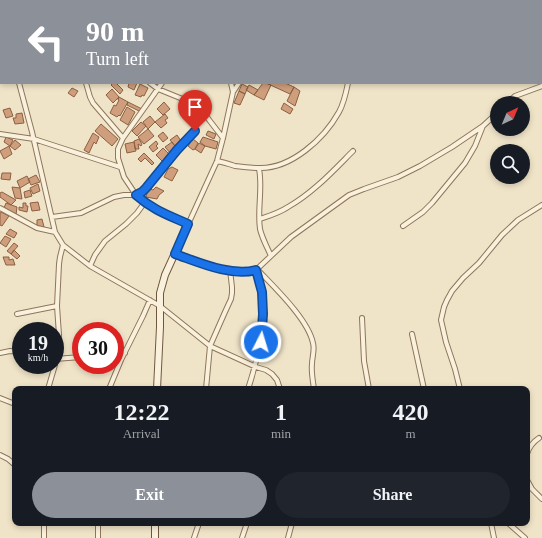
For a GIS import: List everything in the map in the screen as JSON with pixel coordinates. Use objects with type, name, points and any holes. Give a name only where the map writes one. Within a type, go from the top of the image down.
[{"type":"street","points":[[19,84],[34,139],[55,232],[63,245],[90,266],[160,306],[210,346],[266,370],[277,380],[279,386]]},
{"type":"street","points":[[86,84],[90,97],[94,103],[123,138]]},
{"type":"street","points":[[151,84],[158,89],[196,106],[203,112],[224,138]]},
{"type":"street","points":[[161,84],[123,138],[118,149],[118,158],[124,177],[136,195],[156,210],[188,224]]},
{"type":"street","points":[[231,84],[233,92]]},
{"type":"street","points":[[158,386],[160,293],[162,284],[217,161],[224,138],[233,92],[238,84]]},
{"type":"street","points":[[217,161],[234,166],[260,168],[272,167],[298,156],[309,148],[330,126],[340,111],[348,84]]},
{"type":"street","points":[[515,96],[542,86]]},
{"type":"street","points":[[175,254],[205,265],[238,272],[248,272],[257,269],[291,238],[349,195],[398,178],[452,147],[483,126],[490,119]]},
{"type":"street","points":[[403,226],[423,212],[432,203],[460,169],[471,155],[483,126]]},
{"type":"street","points":[[52,217],[81,213],[114,197],[136,195],[142,192],[195,131]]},
{"type":"street","points":[[0,134],[34,139],[120,167]]},
{"type":"street","points":[[260,219],[278,213],[298,201],[324,180],[353,151]]},
{"type":"street","points":[[260,168],[260,228],[262,237],[271,256]]},
{"type":"street","points":[[90,266],[105,241],[126,224],[145,202]]},
{"type":"street","points":[[459,386],[441,320],[447,300],[463,278],[479,263],[502,235],[518,220],[542,205]]},
{"type":"street","points":[[0,208],[37,228],[55,232]]},
{"type":"street","points":[[58,322],[57,306],[59,264],[63,245]]},
{"type":"street","points":[[249,386],[256,367],[261,342],[263,314],[262,292],[257,269]]},
{"type":"street","points":[[257,269],[305,323],[314,344],[312,365],[314,386]]},
{"type":"street","points":[[206,386],[210,346],[231,299],[232,287],[230,270]]},
{"type":"street","points":[[110,386],[144,316],[150,300]]},
{"type":"street","points":[[17,314],[57,306]]},
{"type":"street","points":[[362,318],[364,361],[368,386]]},
{"type":"street","points":[[412,334],[423,386]]},
{"type":"street","points":[[0,353],[12,351]]},
{"type":"street","points":[[49,386],[52,374]]},
{"type":"street","points":[[0,398],[12,403]]},
{"type":"street","points":[[530,446],[539,438]]},
{"type":"street","points":[[0,455],[8,458],[12,463]]},
{"type":"street","points":[[530,485],[542,499]]},
{"type":"street","points":[[44,526],[44,538]]},
{"type":"street","points":[[98,526],[98,538]]},
{"type":"street","points":[[155,526],[155,538]]},
{"type":"street","points":[[194,538],[198,526]]},
{"type":"street","points":[[242,538],[246,526]]},
{"type":"street","points":[[288,538],[291,526]]},
{"type":"street","points":[[492,526],[494,538]]},
{"type":"street","points":[[511,526],[525,538]]},
{"type":"building","points":[[117,84],[123,90],[120,94],[111,85]]},
{"type":"building","points":[[129,84],[137,84],[134,90],[128,87]]},
{"type":"building","points":[[140,84],[148,88],[144,96],[142,95],[141,97],[135,95]]},
{"type":"building","points":[[242,84],[248,87],[245,94],[239,91]]},
{"type":"building","points":[[262,84],[271,85],[264,100],[254,95]]},
{"type":"building","points":[[268,84],[287,84],[294,87],[290,94]]},
{"type":"building","points":[[249,85],[258,90],[254,95],[246,90]]},
{"type":"building","points":[[294,87],[300,91],[295,106],[287,101]]},
{"type":"building","points":[[72,88],[78,91],[74,97],[68,93]]},
{"type":"building","points":[[112,89],[119,97],[113,103],[106,95]]},
{"type":"building","points":[[239,91],[245,94],[240,105],[234,103]]},
{"type":"building","points":[[119,97],[128,102],[120,116],[119,115],[117,117],[110,113],[114,105],[116,106]]},
{"type":"building","points":[[128,102],[142,109],[141,112],[127,105]]},
{"type":"building","points":[[164,102],[170,109],[163,115],[157,109]]},
{"type":"building","points":[[284,103],[293,109],[290,114],[281,109]]},
{"type":"building","points":[[127,107],[135,112],[128,125],[120,120]]},
{"type":"building","points":[[10,108],[13,116],[6,118],[3,110]]},
{"type":"building","points":[[22,113],[24,123],[15,124],[13,118],[16,118],[16,114]]},
{"type":"building","points":[[165,114],[168,118],[165,120],[167,123],[161,128],[155,122]]},
{"type":"building","points":[[150,116],[155,122],[148,129],[143,122]]},
{"type":"building","points":[[141,122],[146,126],[137,136],[132,131]]},
{"type":"building","points":[[101,124],[118,139],[112,146],[95,131]]},
{"type":"building","points":[[148,129],[154,136],[144,144],[138,137]]},
{"type":"building","points":[[208,131],[216,134],[214,139],[206,135]]},
{"type":"building","points":[[163,132],[168,138],[163,142],[158,136]]},
{"type":"building","points":[[93,133],[99,137],[96,144],[94,142],[89,153],[84,150]]},
{"type":"building","points":[[177,135],[181,141],[175,146],[170,140]]},
{"type":"building","points":[[6,137],[13,140],[10,146],[4,142]]},
{"type":"building","points":[[203,137],[218,142],[216,149],[205,146],[200,142]]},
{"type":"building","points":[[139,139],[142,144],[141,146],[138,144],[139,149],[135,149],[134,141]]},
{"type":"building","points":[[193,139],[198,143],[193,150],[188,146]]},
{"type":"building","points":[[15,140],[21,145],[15,150],[10,146]]},
{"type":"building","points":[[156,141],[158,144],[156,146],[158,148],[153,152],[149,147]]},
{"type":"building","points":[[134,142],[136,151],[127,153],[125,144]]},
{"type":"building","points":[[172,142],[177,149],[171,154],[165,147]]},
{"type":"building","points":[[199,143],[205,146],[201,153],[195,149]]},
{"type":"building","points":[[9,146],[12,154],[4,159],[0,151]]},
{"type":"building","points":[[163,148],[170,155],[163,162],[156,155]]},
{"type":"building","points":[[144,153],[154,163],[152,165],[145,158],[141,162],[138,159]]},
{"type":"building","points":[[172,167],[178,170],[172,181],[164,177],[168,169]]},
{"type":"building","points":[[2,173],[11,173],[10,180],[1,179]]},
{"type":"building","points":[[36,175],[40,182],[31,185],[28,179]]},
{"type":"building","points":[[27,176],[30,182],[20,188],[17,181]]},
{"type":"building","points":[[38,184],[40,191],[33,194],[30,188]]},
{"type":"building","points":[[12,187],[20,188],[22,199],[15,198]]},
{"type":"building","points":[[156,187],[164,191],[157,199],[146,197],[150,189],[153,190]]},
{"type":"building","points":[[30,190],[32,196],[25,198],[24,192]]},
{"type":"building","points":[[2,192],[16,200],[11,205],[0,197],[0,193]]},
{"type":"building","points":[[38,202],[40,210],[32,211],[30,203]]},
{"type":"building","points":[[6,203],[17,207],[16,215],[4,208]]},
{"type":"building","points":[[23,203],[26,203],[26,206],[28,206],[27,212],[19,210],[19,207],[23,208]]},
{"type":"building","points":[[1,212],[9,216],[2,226],[0,225]]},
{"type":"building","points":[[42,219],[44,227],[37,226],[37,220]]},
{"type":"building","points":[[10,229],[17,233],[14,238],[6,234]]},
{"type":"building","points":[[5,236],[11,239],[6,247],[0,243]]},
{"type":"building","points":[[14,243],[18,246],[11,254],[7,251]]},
{"type":"building","points":[[14,250],[20,256],[17,259],[11,254]]},
{"type":"building","points":[[3,257],[9,257],[9,260],[13,259],[15,265],[6,265]]},
{"type":"route","points":[[195,131],[177,150],[146,188],[136,195],[156,210],[188,224],[175,254],[205,265],[238,272],[256,270],[262,292],[263,314],[261,342]]}]
